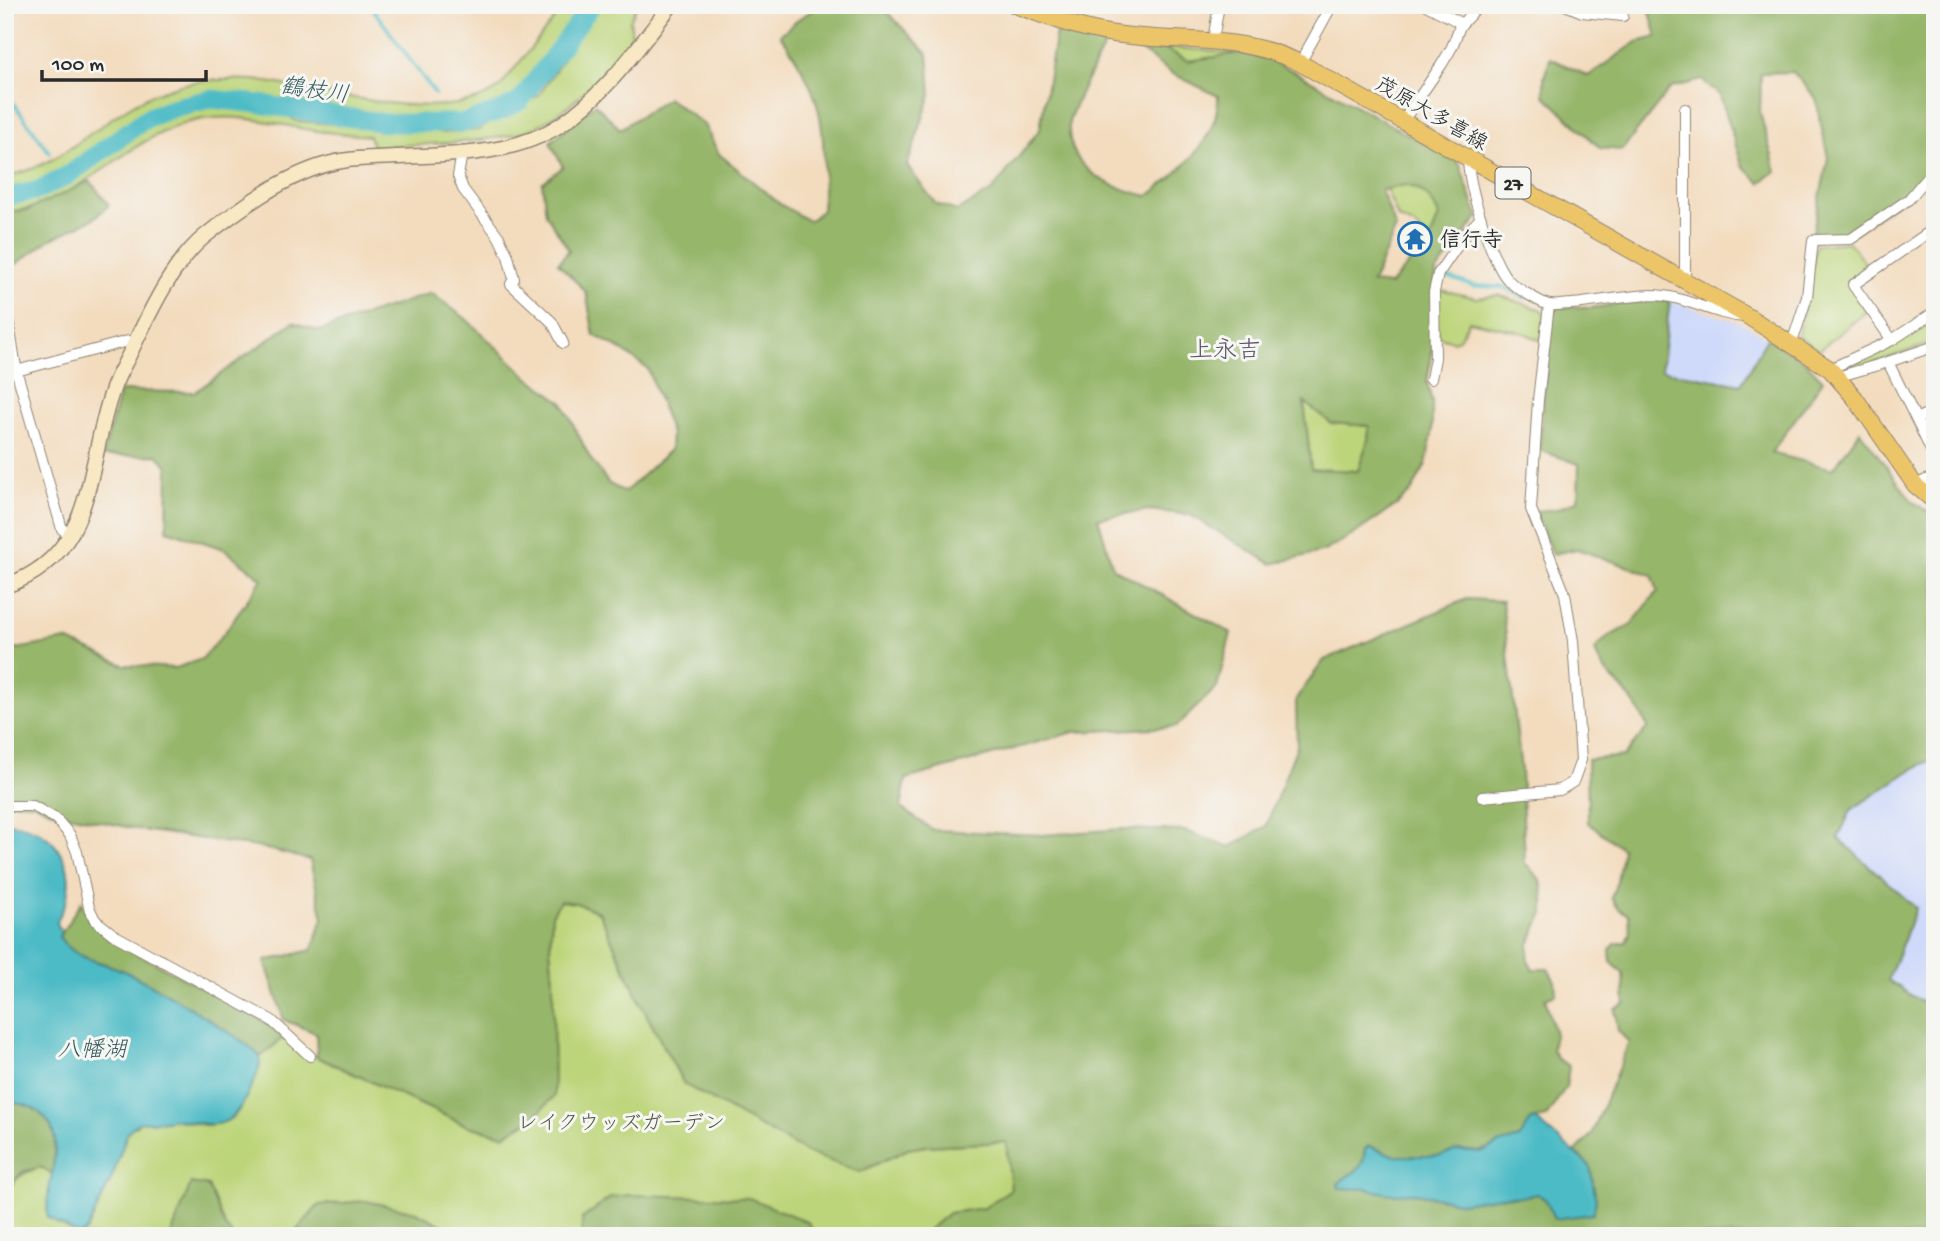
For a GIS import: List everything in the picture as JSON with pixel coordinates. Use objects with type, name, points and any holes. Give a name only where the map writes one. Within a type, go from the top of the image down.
[{"type":"main road","points":[[5,586],[34,575],[65,547],[91,478],[113,389],[145,320],[166,286],[204,237],[278,185],[329,164],[514,146],[559,125],[608,86],[671,5]]},
{"type":"main road","name":"茂原大多喜線","points":[[1020,6],[1060,21],[1113,34],[1213,40],[1278,52],[1300,63],[1749,317],[1834,373],[1855,398],[1915,485],[1935,502]]},
{"type":"street","points":[[1213,40],[1219,5]]},
{"type":"street","points":[[1300,63],[1332,5]]},
{"type":"street","points":[[1426,5],[1457,21],[1460,26]]},
{"type":"street","points":[[1403,121],[1447,56],[1460,26],[1479,5]]},
{"type":"street","points":[[1565,5],[1582,12],[1623,16]]},
{"type":"street","points":[[1685,109],[1685,281]]},
{"type":"street","points":[[462,153],[458,176],[463,189],[499,237],[514,279],[511,284],[552,322],[563,342]]},
{"type":"street","points":[[1468,158],[1468,175],[1481,218],[1506,278],[1513,285],[1549,305],[1592,303],[1651,295],[1686,299],[1728,316],[1749,317]]},
{"type":"street","points":[[1792,344],[1807,297],[1813,240],[1851,239],[1909,199],[1935,168]]},
{"type":"street","points":[[1431,379],[1435,358],[1434,292],[1437,274],[1466,233],[1481,218]]},
{"type":"street","points":[[1892,340],[1853,285],[1935,228]]},
{"type":"street","points":[[5,301],[17,373],[62,529],[71,535]]},
{"type":"street","points":[[1482,797],[1560,790],[1573,782],[1581,760],[1573,641],[1565,594],[1531,509],[1538,400],[1549,305]]},
{"type":"street","points":[[1834,373],[1935,312]]},
{"type":"street","points":[[5,374],[17,373],[128,341],[135,344]]},
{"type":"street","points":[[1834,373],[1888,362],[1935,345]]},
{"type":"street","points":[[1888,362],[1935,458]]},
{"type":"street","points":[[1916,419],[1935,410]]},
{"type":"street","points":[[1915,485],[1935,476]]},
{"type":"street","points":[[5,806],[33,806],[56,819],[70,835],[95,920],[114,935],[271,1020],[310,1056]]},
{"type":"shaded area","points":[[1670,301],[1742,323],[1767,338],[1741,385],[1661,370]]},
{"type":"shaded area","points":[[1935,758],[1935,1011],[1888,980],[1838,838],[1851,810],[1911,770]]},
{"type":"green space","points":[[559,5],[575,5],[582,10],[521,96],[488,114],[455,121],[418,121],[378,118],[262,99],[209,99],[163,111],[55,179],[31,189],[5,194],[5,176],[40,166],[71,148],[130,106],[150,96],[194,82],[253,80],[380,102],[414,105],[447,105],[476,100],[499,88],[555,18]]},
{"type":"green space","points":[[597,5],[637,5],[630,20],[632,37],[578,98],[552,118],[523,132],[482,140],[373,147],[369,136],[321,132],[243,118],[212,118],[180,125],[157,135],[75,188],[53,199],[30,208],[5,212],[5,202],[38,194],[59,185],[79,174],[138,128],[165,115],[193,107],[222,104],[264,107],[285,113],[295,121],[444,133],[478,130],[539,95],[568,51],[570,42]]},
{"type":"green space","points":[[823,5],[873,5],[886,11],[928,54],[931,94],[907,166],[936,204],[957,211],[992,191],[1040,129],[1056,32],[1105,44],[1071,116],[1070,139],[1082,164],[1093,174],[1133,192],[1148,196],[1173,176],[1195,153],[1212,126],[1217,112],[1218,96],[1171,73],[1135,46],[1162,47],[1188,61],[1240,53],[1268,59],[1459,163],[1478,217],[1436,272],[1434,341],[1427,383],[1432,402],[1432,434],[1426,464],[1412,491],[1398,504],[1324,551],[1272,564],[1190,515],[1149,510],[1098,518],[1113,568],[1231,633],[1217,687],[1176,727],[1074,732],[906,779],[901,808],[933,830],[1043,835],[1123,829],[1185,831],[1230,847],[1266,826],[1297,746],[1296,699],[1324,660],[1467,599],[1502,601],[1521,770],[1525,863],[1541,881],[1544,898],[1544,913],[1529,944],[1528,960],[1533,969],[1548,969],[1555,981],[1556,994],[1545,998],[1555,1034],[1552,1049],[1558,1059],[1569,1066],[1566,1087],[1546,1117],[1531,1120],[1520,1138],[1477,1152],[1462,1150],[1439,1156],[1395,1156],[1369,1146],[1365,1149],[1359,1168],[1338,1184],[1339,1188],[1367,1189],[1390,1194],[1416,1193],[1462,1203],[1538,1194],[1546,1200],[1554,1219],[1578,1215],[1596,1201],[1590,1166],[1575,1152],[1592,1134],[1629,1042],[1618,1031],[1615,1009],[1625,1004],[1623,973],[1611,962],[1610,950],[1615,944],[1626,942],[1630,933],[1629,915],[1619,909],[1611,898],[1623,849],[1588,823],[1587,760],[1624,756],[1648,727],[1634,704],[1605,670],[1595,650],[1607,637],[1630,626],[1658,591],[1652,575],[1577,549],[1552,554],[1535,511],[1557,509],[1578,500],[1579,464],[1539,450],[1551,315],[1558,307],[1590,308],[1658,299],[1670,301],[1661,370],[1741,385],[1767,338],[1805,361],[1823,380],[1771,453],[1833,469],[1860,431],[1912,501],[1935,517],[1935,758],[1911,770],[1851,810],[1838,838],[1916,908],[1888,980],[1935,1011],[1935,1236],[921,1236],[949,1213],[984,1208],[1011,1189],[1006,1142],[908,1149],[860,1172],[808,1153],[684,1084],[642,1006],[599,912],[576,903],[560,901],[552,915],[550,949],[553,979],[554,1096],[535,1117],[504,1135],[468,1126],[317,1057],[316,1033],[284,1020],[265,961],[312,950],[323,918],[310,860],[263,848],[142,830],[54,812],[34,803],[5,802],[5,651],[66,640],[124,665],[176,668],[202,659],[225,632],[262,579],[224,549],[167,530],[168,466],[157,455],[103,456],[120,391],[195,392],[293,322],[319,331],[431,293],[465,318],[528,377],[562,402],[590,458],[609,484],[625,492],[670,450],[671,434],[648,369],[622,350],[594,335],[586,292],[558,263],[569,250],[546,214],[542,183],[563,167],[550,142],[595,104],[620,129],[668,98],[704,125],[719,154],[780,204],[809,221],[822,210],[823,136],[817,103],[798,61],[780,35],[801,17]],"holes":[[[1405,185],[1427,196],[1439,216],[1430,240],[1390,285],[1372,283],[1396,228],[1381,190]],[[1304,402],[1331,423],[1369,426],[1368,440],[1358,471],[1311,469]]]},
{"type":"green space","points":[[1648,5],[1935,5],[1935,165],[1909,194],[1850,236],[1812,237],[1828,158],[1816,98],[1793,72],[1761,73],[1760,113],[1776,171],[1760,183],[1742,165],[1720,95],[1702,80],[1671,88],[1622,150],[1600,148],[1544,95],[1544,78],[1550,58],[1588,76],[1637,42],[1657,37]]},
{"type":"green space","points":[[1162,47],[1240,53],[1188,61]]},
{"type":"green space","points":[[90,181],[109,205],[93,219],[51,239],[5,272],[5,212],[28,210]]},
{"type":"green space","points":[[1405,185],[1422,192],[1439,216],[1430,240],[1415,226],[1398,218],[1386,189]]},
{"type":"green space","points":[[1849,242],[1870,269],[1849,284],[1867,311],[1819,350],[1798,336],[1816,245]]},
{"type":"green space","points":[[1436,289],[1477,298],[1498,295],[1542,310],[1545,316],[1542,341],[1524,333],[1469,321],[1459,339],[1453,341],[1437,336]]},
{"type":"green space","points":[[1935,319],[1935,342],[1847,372],[1843,369],[1907,337]]},
{"type":"green space","points":[[1304,401],[1331,423],[1369,426],[1368,440],[1358,471],[1311,469]]},
{"type":"green space","name":"レイクウッズガーデン","points":[[560,901],[576,903],[599,912],[642,1006],[684,1084],[808,1153],[860,1172],[908,1149],[1006,1142],[1012,1188],[984,1208],[949,1213],[921,1236],[815,1236],[808,1222],[582,1218],[582,1236],[463,1236],[416,1212],[319,1205],[292,1236],[233,1236],[225,1227],[208,1186],[191,1184],[171,1236],[5,1236],[6,1201],[12,1184],[28,1172],[41,1167],[53,1174],[57,1224],[82,1234],[87,1230],[112,1177],[128,1131],[140,1122],[172,1119],[209,1126],[234,1117],[259,1069],[260,1057],[283,1038],[317,1057],[468,1126],[504,1135],[553,979],[550,949],[552,915]]},
{"type":"green space","points":[[81,902],[91,923],[109,938],[273,1026],[283,1038],[260,1057],[141,981],[81,956],[59,937]]},
{"type":"green space","points":[[5,1103],[22,1103],[33,1108],[49,1121],[55,1137],[53,1174],[41,1167],[22,1172],[5,1193]]},
{"type":"green space","points":[[191,1183],[208,1186],[225,1227],[233,1236],[171,1236]]},
{"type":"green space","points":[[630,1195],[749,1198],[808,1222],[815,1236],[582,1236],[582,1219],[611,1197]]},
{"type":"green space","points":[[366,1201],[416,1212],[463,1236],[292,1236],[319,1205]]},
{"type":"water","name":"八幡湖","points":[[5,823],[33,829],[55,845],[62,856],[69,882],[66,900],[57,923],[61,932],[59,937],[66,945],[88,959],[124,971],[162,991],[237,1038],[260,1057],[257,1074],[242,1104],[227,1120],[219,1124],[172,1119],[140,1122],[128,1131],[112,1177],[87,1230],[82,1234],[77,1234],[48,1218],[47,1205],[55,1149],[50,1124],[28,1106],[5,1103]]},
{"type":"water","points":[[1531,1120],[1536,1120],[1590,1166],[1596,1201],[1593,1214],[1554,1219],[1546,1200],[1538,1194],[1462,1203],[1416,1193],[1390,1194],[1338,1186],[1361,1165],[1365,1149],[1369,1146],[1395,1156],[1439,1156],[1457,1150],[1481,1152],[1520,1138]]},
{"type":"waterway","points":[[370,5],[435,94]]},
{"type":"waterway","name":"鶴枝川","points":[[5,197],[36,191],[67,176],[147,118],[176,107],[211,99],[386,123],[464,123],[503,110],[520,101],[592,5]]},
{"type":"waterway","points":[[5,92],[50,153]]},
{"type":"waterway","points":[[62,168],[67,176]]},
{"type":"waterway","points":[[1441,275],[1474,286],[1503,287],[1526,298]]},
{"type":"place","name":"信行寺","points":[[1415,239]]},
{"type":"district","name":"上永吉","points":[[1225,349]]}]
